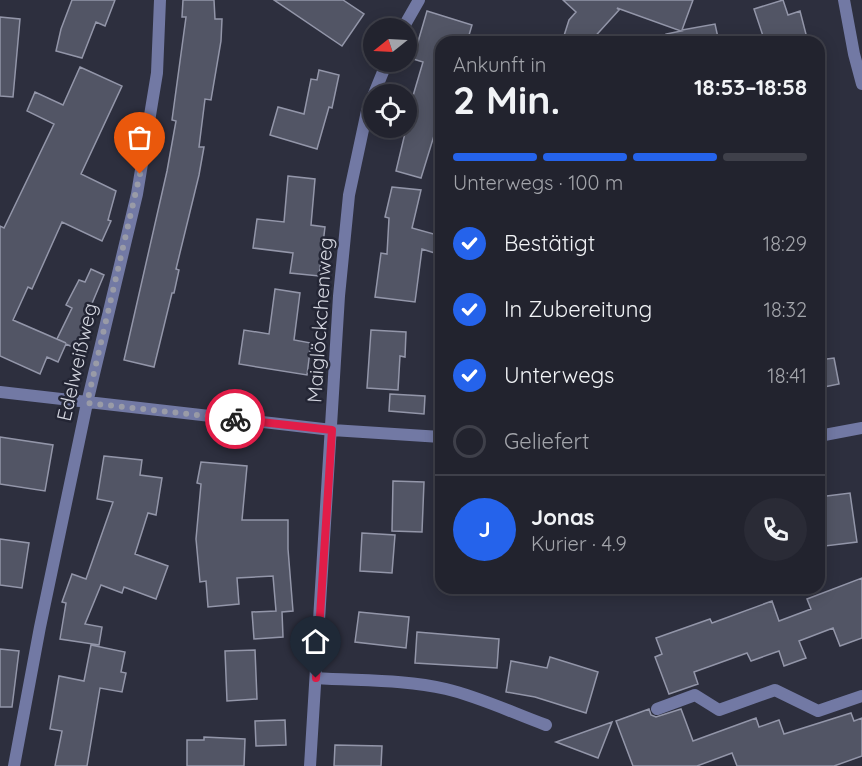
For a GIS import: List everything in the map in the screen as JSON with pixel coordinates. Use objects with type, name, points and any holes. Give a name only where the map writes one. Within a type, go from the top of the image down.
[{"type":"street","name":"Edelweißweg","points":[[14,766],[40,627],[87,403],[137,194],[158,73],[160,0]]},
{"type":"street","points":[[409,18],[419,0]]},
{"type":"street","points":[[844,0],[862,84]]},
{"type":"street","name":"Maiglöckchenweg","points":[[310,766],[339,296],[349,195],[367,111],[383,72]]},
{"type":"street","points":[[0,392],[332,430],[435,437]]},
{"type":"street","points":[[825,435],[862,428]]},
{"type":"street","points":[[316,678],[424,685],[445,689],[546,725]]},
{"type":"street","points":[[657,710],[695,695],[719,710],[775,690],[818,711],[862,696]]},
{"type":"building","points":[[72,0],[115,0],[105,26],[96,22],[82,58],[56,51],[61,29]]},
{"type":"building","points":[[183,0],[214,0],[215,19],[222,19],[221,41],[211,100],[205,99],[199,147],[204,147],[199,175],[176,269],[179,270],[174,293],[172,293],[154,367],[124,360],[167,171],[176,121],[172,120],[186,17],[182,17]]},
{"type":"building","points":[[274,0],[343,0],[364,14],[342,46]]},
{"type":"building","points":[[563,0],[693,0],[682,30],[715,24],[718,36],[666,36],[666,34],[681,31],[617,8],[619,10],[595,36],[564,36],[569,20],[576,12]]},
{"type":"building","points":[[783,0],[788,15],[800,11],[806,36],[763,36],[754,9]]},
{"type":"building","points":[[427,11],[472,25],[469,36],[435,36],[435,132],[421,178],[396,171],[404,138],[417,138],[416,84],[423,62],[417,60],[417,45]]},
{"type":"building","points":[[0,17],[20,19],[13,97],[0,96]]},
{"type":"building","points":[[80,67],[122,86],[81,174],[116,191],[108,220],[111,221],[102,241],[62,222],[32,289],[28,287],[13,320],[66,343],[57,339],[72,308],[66,305],[79,280],[85,282],[91,269],[104,275],[83,325],[88,328],[77,349],[66,344],[58,362],[47,357],[40,374],[0,356],[0,226],[4,228],[54,124],[27,111],[35,92],[63,105]]},
{"type":"building","points":[[319,70],[339,75],[332,108],[329,107],[317,149],[270,135],[278,107],[304,114],[311,79],[317,80]]},
{"type":"building","points":[[288,176],[315,179],[311,225],[325,227],[319,276],[290,273],[293,253],[253,248],[257,219],[284,222]]},
{"type":"building","points":[[392,187],[421,190],[412,228],[435,234],[435,253],[422,249],[415,302],[375,297],[381,253],[387,254],[389,218],[385,217]]},
{"type":"building","points":[[275,289],[300,293],[294,340],[311,343],[307,375],[239,364],[244,330],[269,334]]},
{"type":"building","points":[[371,330],[406,332],[405,357],[400,356],[398,390],[367,388]]},
{"type":"building","points":[[834,358],[839,384],[825,387],[825,359]]},
{"type":"building","points":[[390,394],[425,396],[424,414],[389,411]]},
{"type":"building","points":[[0,437],[53,445],[45,491],[0,484]]},
{"type":"building","points":[[104,456],[142,460],[140,475],[162,478],[156,515],[148,513],[135,554],[168,566],[156,599],[124,587],[122,593],[101,585],[85,624],[102,627],[99,645],[60,639],[66,603],[62,602],[72,574],[86,579],[113,502],[97,499]]},
{"type":"building","points":[[201,462],[247,466],[242,520],[288,520],[293,611],[282,612],[283,637],[254,639],[252,612],[276,611],[273,576],[237,578],[239,604],[208,607],[206,581],[200,582],[196,539],[201,484],[197,483]]},
{"type":"building","points":[[393,481],[424,482],[422,532],[392,531]]},
{"type":"building","points":[[850,493],[857,542],[825,546],[825,496]]},
{"type":"building","points":[[362,533],[395,535],[392,573],[360,571]]},
{"type":"building","points":[[0,539],[29,543],[22,588],[0,585]]},
{"type":"building","points":[[862,578],[862,638],[840,646],[833,628],[799,641],[806,658],[784,666],[779,651],[751,661],[747,653],[694,672],[698,684],[669,694],[655,657],[662,654],[656,638],[710,619],[712,623],[772,601],[779,621],[811,609],[807,599]]},
{"type":"building","points":[[359,612],[409,617],[406,648],[355,642]]},
{"type":"building","points":[[417,632],[499,639],[497,668],[415,663]]},
{"type":"building","points":[[91,645],[125,652],[121,672],[126,673],[122,692],[100,688],[87,766],[55,766],[62,731],[50,729],[59,676],[84,681]]},
{"type":"building","points":[[0,649],[19,651],[12,707],[0,707]]},
{"type":"building","points":[[255,650],[257,699],[227,701],[225,651]]},
{"type":"building","points":[[550,657],[598,672],[586,713],[535,697],[506,692],[511,661],[547,668]]},
{"type":"building","points":[[649,709],[651,715],[656,717],[681,709],[693,741],[756,718],[759,727],[779,720],[784,734],[851,713],[854,721],[862,718],[862,756],[834,766],[737,766],[732,753],[697,766],[633,766],[616,721]]},
{"type":"building","points":[[285,720],[286,745],[256,746],[255,721]]},
{"type":"building","points":[[612,722],[598,758],[556,742]]},
{"type":"building","points":[[204,737],[245,739],[244,766],[187,766],[187,740],[204,740]]},
{"type":"building","points":[[335,745],[382,746],[381,766],[334,766]]},
{"type":"way so far","points":[[140,174],[87,403],[235,419]]},
{"type":"route","points":[[235,419],[332,430],[316,678]]}]
